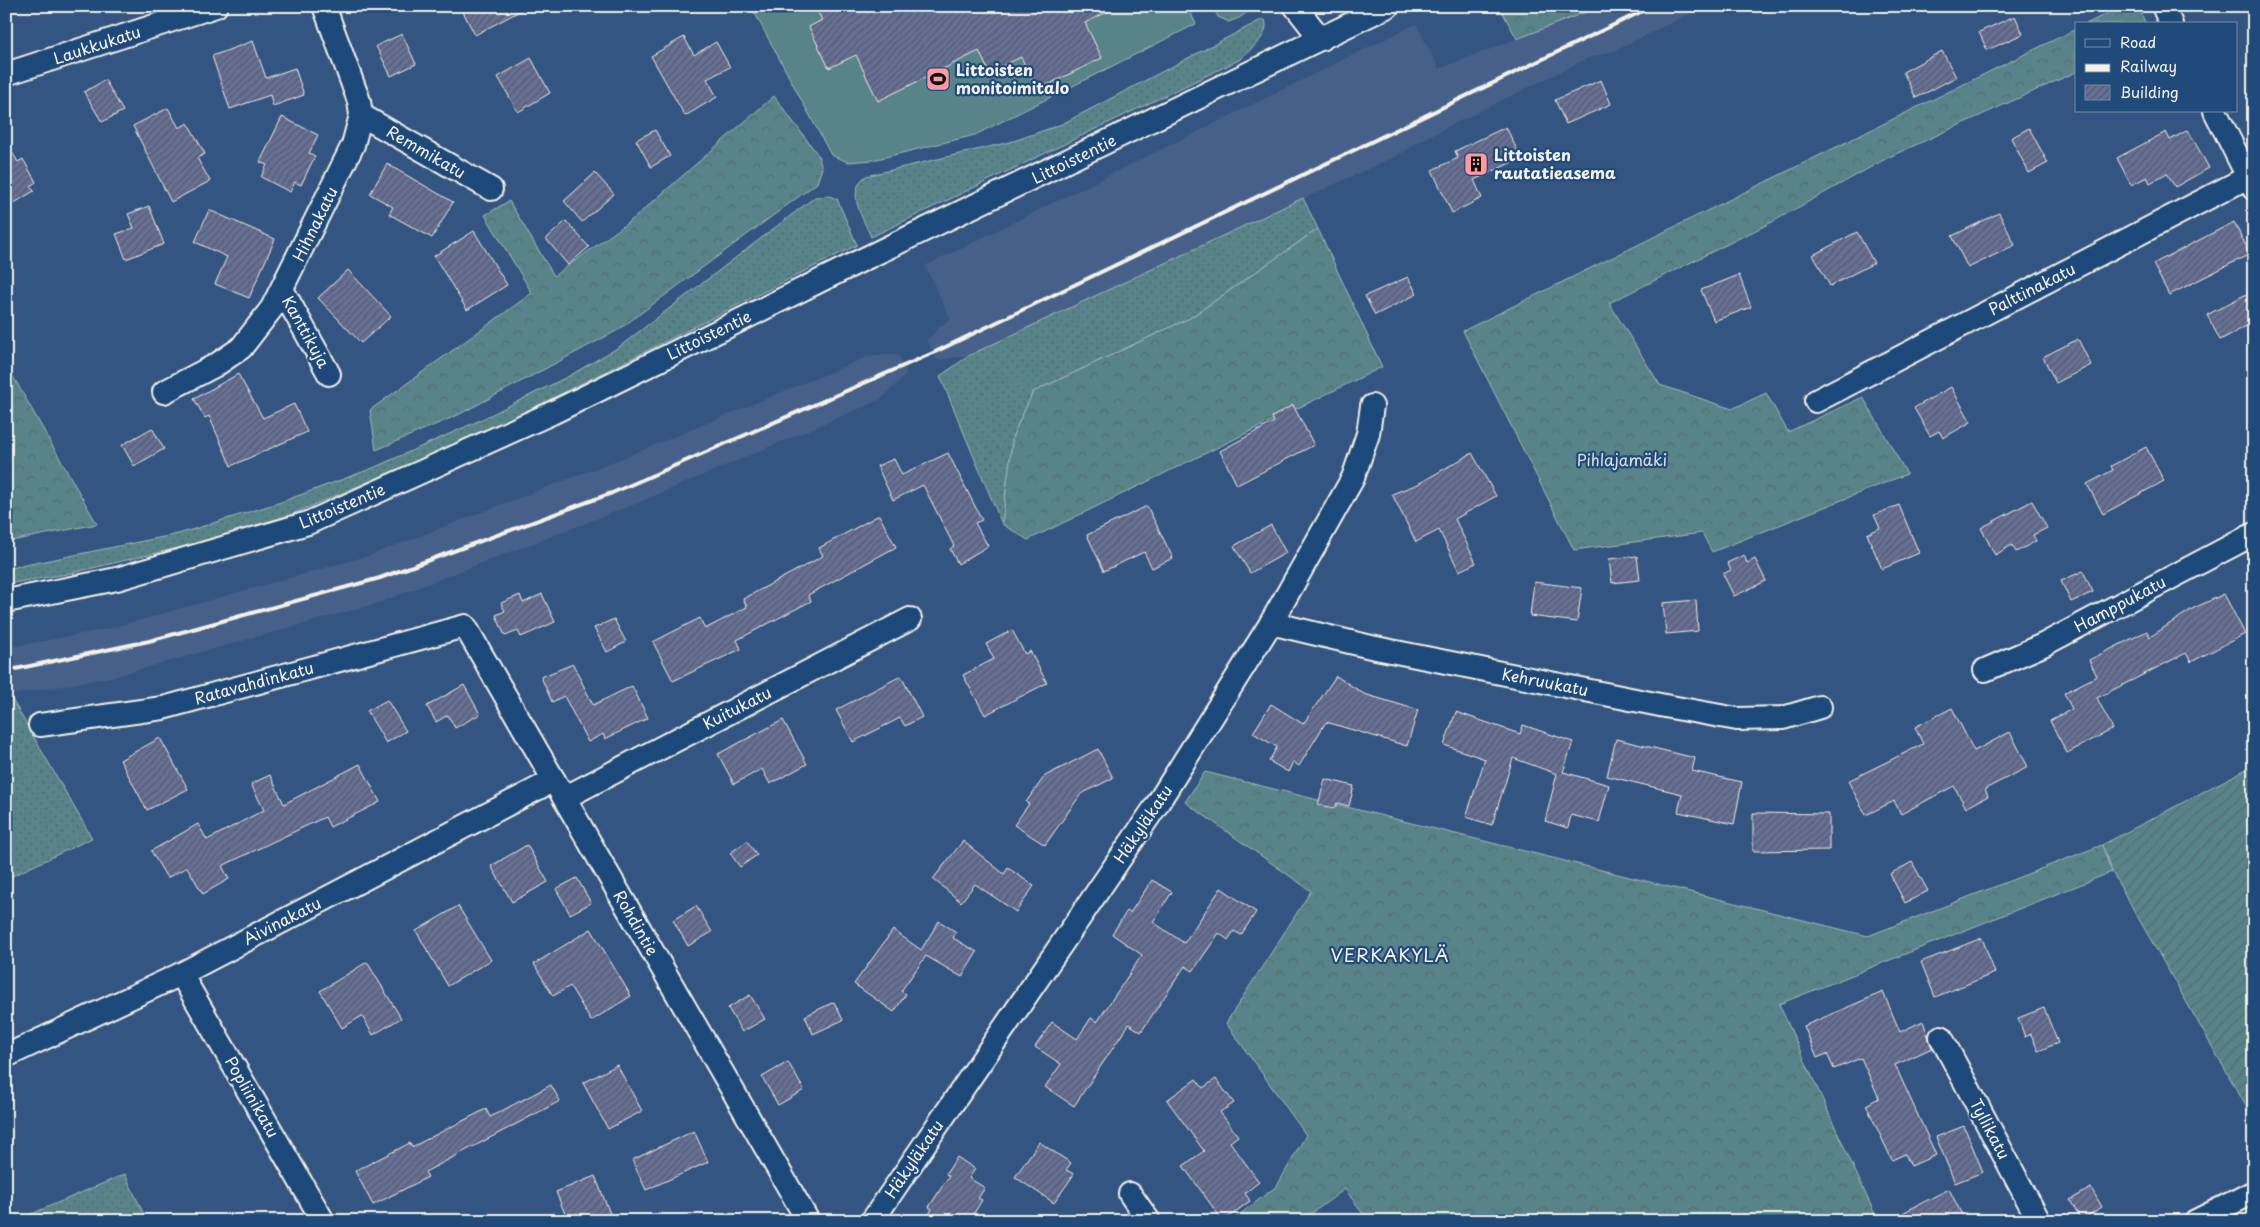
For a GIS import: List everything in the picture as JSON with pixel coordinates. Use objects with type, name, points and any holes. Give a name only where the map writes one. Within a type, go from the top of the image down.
[{"type":"street","name":"Hihnakatu","points":[[164,392],[216,365],[241,348],[262,324],[283,291],[353,145],[361,115],[355,86],[324,6]]},
{"type":"street","points":[[1295,6],[1321,39]]},
{"type":"street","name":"Littoistentie","points":[[6,601],[117,579],[308,523],[552,413],[1388,6]]},
{"type":"street","points":[[2163,6],[2170,22]]},
{"type":"street","name":"Laukkukatu","points":[[6,74],[208,8]]},
{"type":"street","points":[[2216,112],[2252,180]]},
{"type":"street","name":"Remmikatu","points":[[361,115],[491,189]]},
{"type":"street","name":"Palttinakatu","points":[[1816,401],[2252,180]]},
{"type":"street","name":"Kanttikuja","points":[[283,291],[329,374]]},
{"type":"street","name":"Häkyläkatu","points":[[872,1221],[1156,806],[1270,623],[1353,478],[1368,434],[1372,406]]},
{"type":"street","name":"Hamppukatu","points":[[1985,670],[2043,645],[2254,534]]},
{"type":"street","name":"Kuitukatu","points":[[559,789],[910,619]]},
{"type":"street","name":"Kehruukatu","points":[[1270,623],[1380,649],[1737,719],[1783,718],[1820,707]]},
{"type":"street","name":"Rohdintie","points":[[465,626],[559,789],[800,1219]]},
{"type":"street","name":"Ratavahdinkatu","points":[[40,725],[163,708],[465,626]]},
{"type":"street","name":"Aivinakatu","points":[[6,1056],[181,974],[559,789]]},
{"type":"street","name":"Popliinikatu","points":[[181,974],[323,1221]]},
{"type":"street","name":"Tyllikatu","points":[[1941,1037],[2039,1221]]},
{"type":"street","points":[[2196,1221],[2254,1192]]},
{"type":"street","points":[[1130,1194],[1149,1221]]},
{"type":"shaded area","points":[[1601,6],[1705,6],[1616,50],[1588,58],[1413,144],[1406,151],[970,355],[937,360],[927,341],[940,326],[951,320],[925,266],[1416,24],[1439,69]]},
{"type":"shaded area","points":[[898,354],[907,374],[881,399],[640,502],[378,603],[116,676],[6,696],[6,648],[108,629],[368,556],[623,458],[867,357]]},
{"type":"green space","name":"Littoisten monitoimitalo","points":[[751,6],[1187,6],[1196,24],[975,135],[873,160],[848,162],[831,155]]},
{"type":"green space","points":[[1212,6],[1256,6],[1239,18],[1229,22],[1218,17]]},
{"type":"green space","points":[[1499,6],[1601,6],[1517,39]]},
{"type":"green space","points":[[2122,6],[2137,6],[2145,22],[2090,22]]},
{"type":"green space","points":[[1261,20],[1265,20],[1265,32],[1239,60],[871,237],[860,214],[856,197],[860,182],[866,176],[1014,141],[1062,124]]},
{"type":"green space","name":"Pihlajamäki","points":[[2075,29],[2075,72],[1889,157],[1772,222],[1609,303],[1660,385],[1732,409],[1766,393],[1788,432],[1863,397],[1907,474],[1712,552],[1702,533],[1574,550],[1463,331]]},
{"type":"green space","points":[[774,96],[818,155],[822,168],[817,183],[618,330],[458,415],[376,450],[370,410],[532,293],[485,215],[509,201],[554,276],[633,219]]},
{"type":"green space","points":[[829,196],[837,199],[857,245],[485,432],[290,515],[182,547],[67,574],[6,584],[6,569],[178,534],[281,502],[373,468],[474,423],[569,376],[619,347],[815,197]]},
{"type":"green space","points":[[1303,198],[1318,229],[1190,318],[1033,392],[1013,435],[1002,524],[940,376],[970,355]]},
{"type":"green space","points":[[1318,229],[1382,367],[1028,540],[1002,524],[1013,435],[1033,392],[1190,318]]},
{"type":"green space","points":[[6,364],[97,524],[6,542]]},
{"type":"green space","points":[[6,696],[10,696],[92,838],[6,879]]},
{"type":"green space","points":[[2254,765],[2254,1120],[2112,872],[2102,845]]},
{"type":"green space","points":[[1205,772],[1868,936],[2102,845],[2112,872],[1779,1004],[1878,1221],[1368,1221],[1345,1189],[1301,1221],[1231,1221],[1277,1186],[1306,1135],[1226,1023],[1311,891],[1185,802]]},
{"type":"green space","points":[[125,1174],[147,1221],[15,1221]]},
{"type":"building","points":[[460,6],[529,6],[475,35]]},
{"type":"building","points":[[815,6],[1119,6],[1085,23],[1102,58],[1037,90],[1021,57],[989,72],[979,51],[878,101],[856,55],[829,68],[809,27],[822,20]]},
{"type":"building","points":[[2015,16],[2023,34],[1987,50],[1979,32]]},
{"type":"building","points":[[402,34],[416,64],[391,76],[376,46]]},
{"type":"building","points":[[684,37],[694,55],[716,42],[730,67],[707,79],[717,97],[685,116],[651,56]]},
{"type":"building","points":[[253,41],[266,78],[295,68],[304,95],[273,106],[270,95],[230,109],[212,56]]},
{"type":"building","points":[[1942,51],[1956,77],[1916,98],[1903,72]]},
{"type":"building","points":[[531,58],[550,93],[518,112],[498,77]]},
{"type":"building","points":[[105,80],[123,111],[102,122],[84,92]]},
{"type":"building","points":[[1601,80],[1611,104],[1566,124],[1555,100]]},
{"type":"building","points":[[168,108],[179,128],[188,123],[205,154],[197,158],[210,181],[171,202],[133,126]]},
{"type":"building","points":[[282,117],[318,135],[309,153],[315,156],[301,185],[295,182],[290,192],[261,177],[267,165],[260,162]]},
{"type":"building","name":"Littoisten rautatieasema","points":[[1506,127],[1521,158],[1474,180],[1482,198],[1452,213],[1432,170],[1458,158],[1455,151]]},
{"type":"building","points":[[2029,128],[2048,163],[2029,173],[2011,138]]},
{"type":"building","points":[[655,130],[670,156],[651,167],[636,140]]},
{"type":"building","points":[[2188,130],[2209,168],[2175,187],[2167,173],[2150,183],[2147,177],[2131,185],[2117,158],[2166,132],[2170,140]]},
{"type":"building","points":[[6,142],[18,162],[23,159],[36,182],[30,186],[34,191],[6,208]]},
{"type":"building","points":[[387,164],[453,202],[432,238],[389,214],[393,207],[370,194]]},
{"type":"building","points":[[595,173],[614,194],[582,222],[564,201]]},
{"type":"building","points":[[149,206],[164,244],[126,259],[116,234],[134,228],[128,214]]},
{"type":"building","points":[[209,210],[275,239],[249,298],[215,284],[227,257],[195,242]]},
{"type":"building","points":[[1999,213],[2015,245],[1968,268],[1952,236]]},
{"type":"building","points":[[566,221],[589,247],[568,265],[546,239]]},
{"type":"building","points":[[2234,222],[2250,254],[2169,295],[2153,264]]},
{"type":"building","points":[[474,231],[507,285],[467,310],[434,256]]},
{"type":"building","points":[[1857,232],[1874,263],[1830,286],[1813,255]]},
{"type":"building","points":[[348,270],[391,316],[361,343],[318,298]]},
{"type":"building","points":[[1739,275],[1751,307],[1714,321],[1701,290]]},
{"type":"building","points":[[1408,277],[1417,294],[1375,315],[1365,296]]},
{"type":"building","points":[[2254,290],[2254,322],[2220,340],[2207,315]]},
{"type":"building","points":[[2078,339],[2091,365],[2056,383],[2043,357]]},
{"type":"building","points":[[238,374],[263,418],[294,404],[307,432],[231,466],[209,416],[205,418],[194,399]]},
{"type":"building","points":[[1951,387],[1971,422],[1943,438],[1939,431],[1930,436],[1914,408]]},
{"type":"building","points":[[1293,405],[1314,445],[1237,485],[1220,451],[1274,422],[1272,417]]},
{"type":"building","points":[[152,428],[164,449],[134,466],[122,445]]},
{"type":"building","points":[[2146,447],[2164,481],[2103,514],[2087,484],[2113,470],[2111,466]]},
{"type":"building","points":[[948,453],[982,520],[975,523],[988,546],[958,564],[950,549],[954,546],[923,485],[893,500],[877,466],[894,459],[902,475]]},
{"type":"building","points":[[1472,453],[1496,496],[1455,519],[1476,563],[1459,571],[1439,530],[1416,542],[1392,494],[1418,484]]},
{"type":"building","points":[[2032,501],[2047,528],[2033,535],[2036,541],[2016,552],[2012,545],[1995,555],[1981,528]]},
{"type":"building","points":[[1899,505],[1919,553],[1882,569],[1867,534],[1880,528],[1874,515]]},
{"type":"building","points":[[1147,506],[1173,558],[1152,568],[1144,552],[1104,571],[1087,535]]},
{"type":"building","points":[[879,515],[896,547],[808,595],[811,601],[737,640],[741,649],[673,681],[653,642],[700,618],[705,629],[747,607],[743,599],[823,556],[819,548]]},
{"type":"building","points":[[1271,525],[1286,553],[1250,573],[1234,546]]},
{"type":"building","points":[[1744,555],[1747,563],[1755,559],[1766,581],[1734,596],[1723,574],[1731,570],[1727,563]]},
{"type":"building","points":[[1637,556],[1640,580],[1612,583],[1609,559]]},
{"type":"building","points":[[2083,571],[2093,592],[2071,602],[2061,581]]},
{"type":"building","points":[[1534,582],[1582,588],[1577,622],[1530,616]]},
{"type":"building","points":[[542,594],[555,622],[521,637],[518,631],[505,636],[496,615],[505,611],[501,603],[520,595],[523,603]]},
{"type":"building","points":[[2224,594],[2245,634],[2191,662],[2186,653],[2097,698],[2113,729],[2067,753],[2050,721],[2072,709],[2064,693],[2097,676],[2089,660],[2147,631],[2150,637],[2192,609]]},
{"type":"building","points":[[1696,600],[1698,631],[1666,634],[1663,603]]},
{"type":"building","points":[[614,619],[626,642],[607,652],[594,628]]},
{"type":"building","points":[[1012,630],[1025,654],[1030,651],[1047,683],[985,715],[963,675],[994,659],[986,644]]},
{"type":"building","points":[[573,664],[593,705],[632,686],[648,718],[605,739],[603,734],[588,742],[564,696],[552,702],[541,677]]},
{"type":"building","points":[[901,676],[922,717],[905,726],[900,718],[853,742],[836,710]]},
{"type":"building","points":[[1336,676],[1364,694],[1418,710],[1407,746],[1326,722],[1299,766],[1293,762],[1288,772],[1269,761],[1277,747],[1253,733],[1271,704],[1303,724]]},
{"type":"building","points":[[464,685],[480,714],[455,728],[448,715],[436,722],[427,706]]},
{"type":"building","points":[[387,700],[406,731],[386,743],[367,711]]},
{"type":"building","points":[[1952,708],[1974,751],[2010,732],[2028,767],[1985,789],[1988,796],[1966,808],[1954,786],[1901,814],[1894,801],[1866,815],[1848,781],[1923,744],[1915,727]]},
{"type":"building","points":[[1456,712],[1520,734],[1523,725],[1573,742],[1563,772],[1609,785],[1599,822],[1571,815],[1568,828],[1545,821],[1557,774],[1513,758],[1492,825],[1466,817],[1485,759],[1444,745]]},
{"type":"building","points":[[783,720],[807,764],[770,784],[762,769],[734,784],[718,754]]},
{"type":"building","points":[[160,738],[188,789],[147,810],[120,760]]},
{"type":"building","points":[[1616,739],[1695,758],[1692,771],[1742,782],[1734,824],[1678,812],[1682,794],[1607,776]]},
{"type":"building","points":[[1098,749],[1113,778],[1081,794],[1045,845],[1014,825],[1029,804],[1026,802],[1045,776]]},
{"type":"building","points":[[360,764],[380,802],[330,827],[325,817],[222,866],[229,879],[203,894],[187,867],[167,878],[151,851],[198,824],[207,840],[264,810],[251,784],[270,775],[284,804]]},
{"type":"building","points":[[1325,779],[1354,786],[1349,806],[1337,803],[1335,808],[1318,805]]},
{"type":"building","points":[[1753,813],[1829,814],[1829,850],[1753,851]]},
{"type":"building","points":[[747,841],[757,855],[740,867],[730,853]]},
{"type":"building","points":[[963,841],[1004,874],[1008,868],[1034,886],[1016,912],[975,884],[961,902],[933,879]]},
{"type":"building","points":[[527,845],[548,882],[512,902],[491,866]]},
{"type":"building","points":[[1912,862],[1928,891],[1905,903],[1890,874]]},
{"type":"building","points":[[577,878],[591,903],[570,914],[556,889]]},
{"type":"building","points":[[1152,880],[1172,892],[1153,922],[1184,943],[1221,888],[1256,912],[1241,935],[1234,931],[1228,940],[1219,933],[1193,971],[1185,966],[1141,1032],[1129,1024],[1074,1106],[1045,1087],[1061,1064],[1035,1047],[1052,1022],[1077,1039],[1091,1018],[1097,1022],[1142,955],[1112,934],[1127,911],[1130,913]]},
{"type":"building","points":[[458,906],[491,960],[448,986],[416,931]]},
{"type":"building","points":[[696,906],[712,932],[688,946],[673,920]]},
{"type":"building","points":[[939,921],[956,932],[953,938],[977,952],[962,977],[926,956],[901,991],[906,994],[894,1012],[854,984],[893,930],[921,950]]},
{"type":"building","points":[[591,929],[631,996],[591,1021],[570,986],[553,996],[534,964]]},
{"type":"building","points":[[1982,938],[1995,973],[1935,997],[1921,962]]},
{"type":"building","points":[[367,962],[401,1018],[373,1035],[362,1016],[342,1028],[320,991]]},
{"type":"building","points":[[1883,992],[1900,1032],[1923,1021],[1932,1048],[1895,1065],[1936,1155],[1911,1166],[1905,1154],[1892,1160],[1866,1105],[1879,1098],[1861,1058],[1834,1069],[1827,1054],[1817,1058],[1804,1026]]},
{"type":"building","points":[[750,995],[765,1019],[742,1032],[728,1008]]},
{"type":"building","points":[[834,1002],[843,1020],[813,1034],[805,1016]]},
{"type":"building","points":[[2044,1008],[2058,1043],[2038,1051],[2031,1034],[2025,1037],[2018,1018]]},
{"type":"building","points":[[788,1062],[804,1090],[778,1105],[762,1077]]},
{"type":"building","points":[[617,1065],[642,1111],[608,1129],[583,1083]]},
{"type":"building","points":[[1196,1079],[1203,1088],[1216,1079],[1234,1103],[1220,1112],[1238,1136],[1230,1142],[1259,1182],[1245,1193],[1250,1201],[1223,1221],[1183,1166],[1204,1151],[1167,1100]]},
{"type":"building","points":[[551,1085],[560,1101],[425,1172],[428,1177],[373,1205],[355,1171],[410,1143],[412,1147],[486,1109],[490,1117]]},
{"type":"building","points":[[1964,1126],[1983,1172],[1955,1183],[1936,1137]]},
{"type":"building","points":[[694,1131],[708,1162],[646,1190],[632,1160]]},
{"type":"building","points":[[1039,1142],[1071,1163],[1066,1170],[1074,1174],[1054,1203],[1015,1177]]},
{"type":"building","points":[[957,1157],[975,1169],[969,1178],[985,1188],[978,1198],[982,1200],[969,1221],[925,1221],[932,1209],[929,1207],[949,1176],[946,1174]]},
{"type":"building","points":[[595,1176],[613,1221],[568,1221],[556,1192]]},
{"type":"building","points":[[2091,1188],[2102,1207],[2081,1220],[2070,1200]]},
{"type":"building","points":[[1949,1189],[1965,1221],[1887,1221]]},
{"type":"railway","points":[[6,671],[149,641],[380,578],[612,493],[933,353],[1653,6]]},
{"type":"place","name":"Littoisten monitoimitalo","points":[[938,79]]},
{"type":"place","name":"Littoisten rautatieasema","points":[[1476,164]]},
{"type":"district","name":"VERKAKYLÄ","points":[[1390,956]]}]
